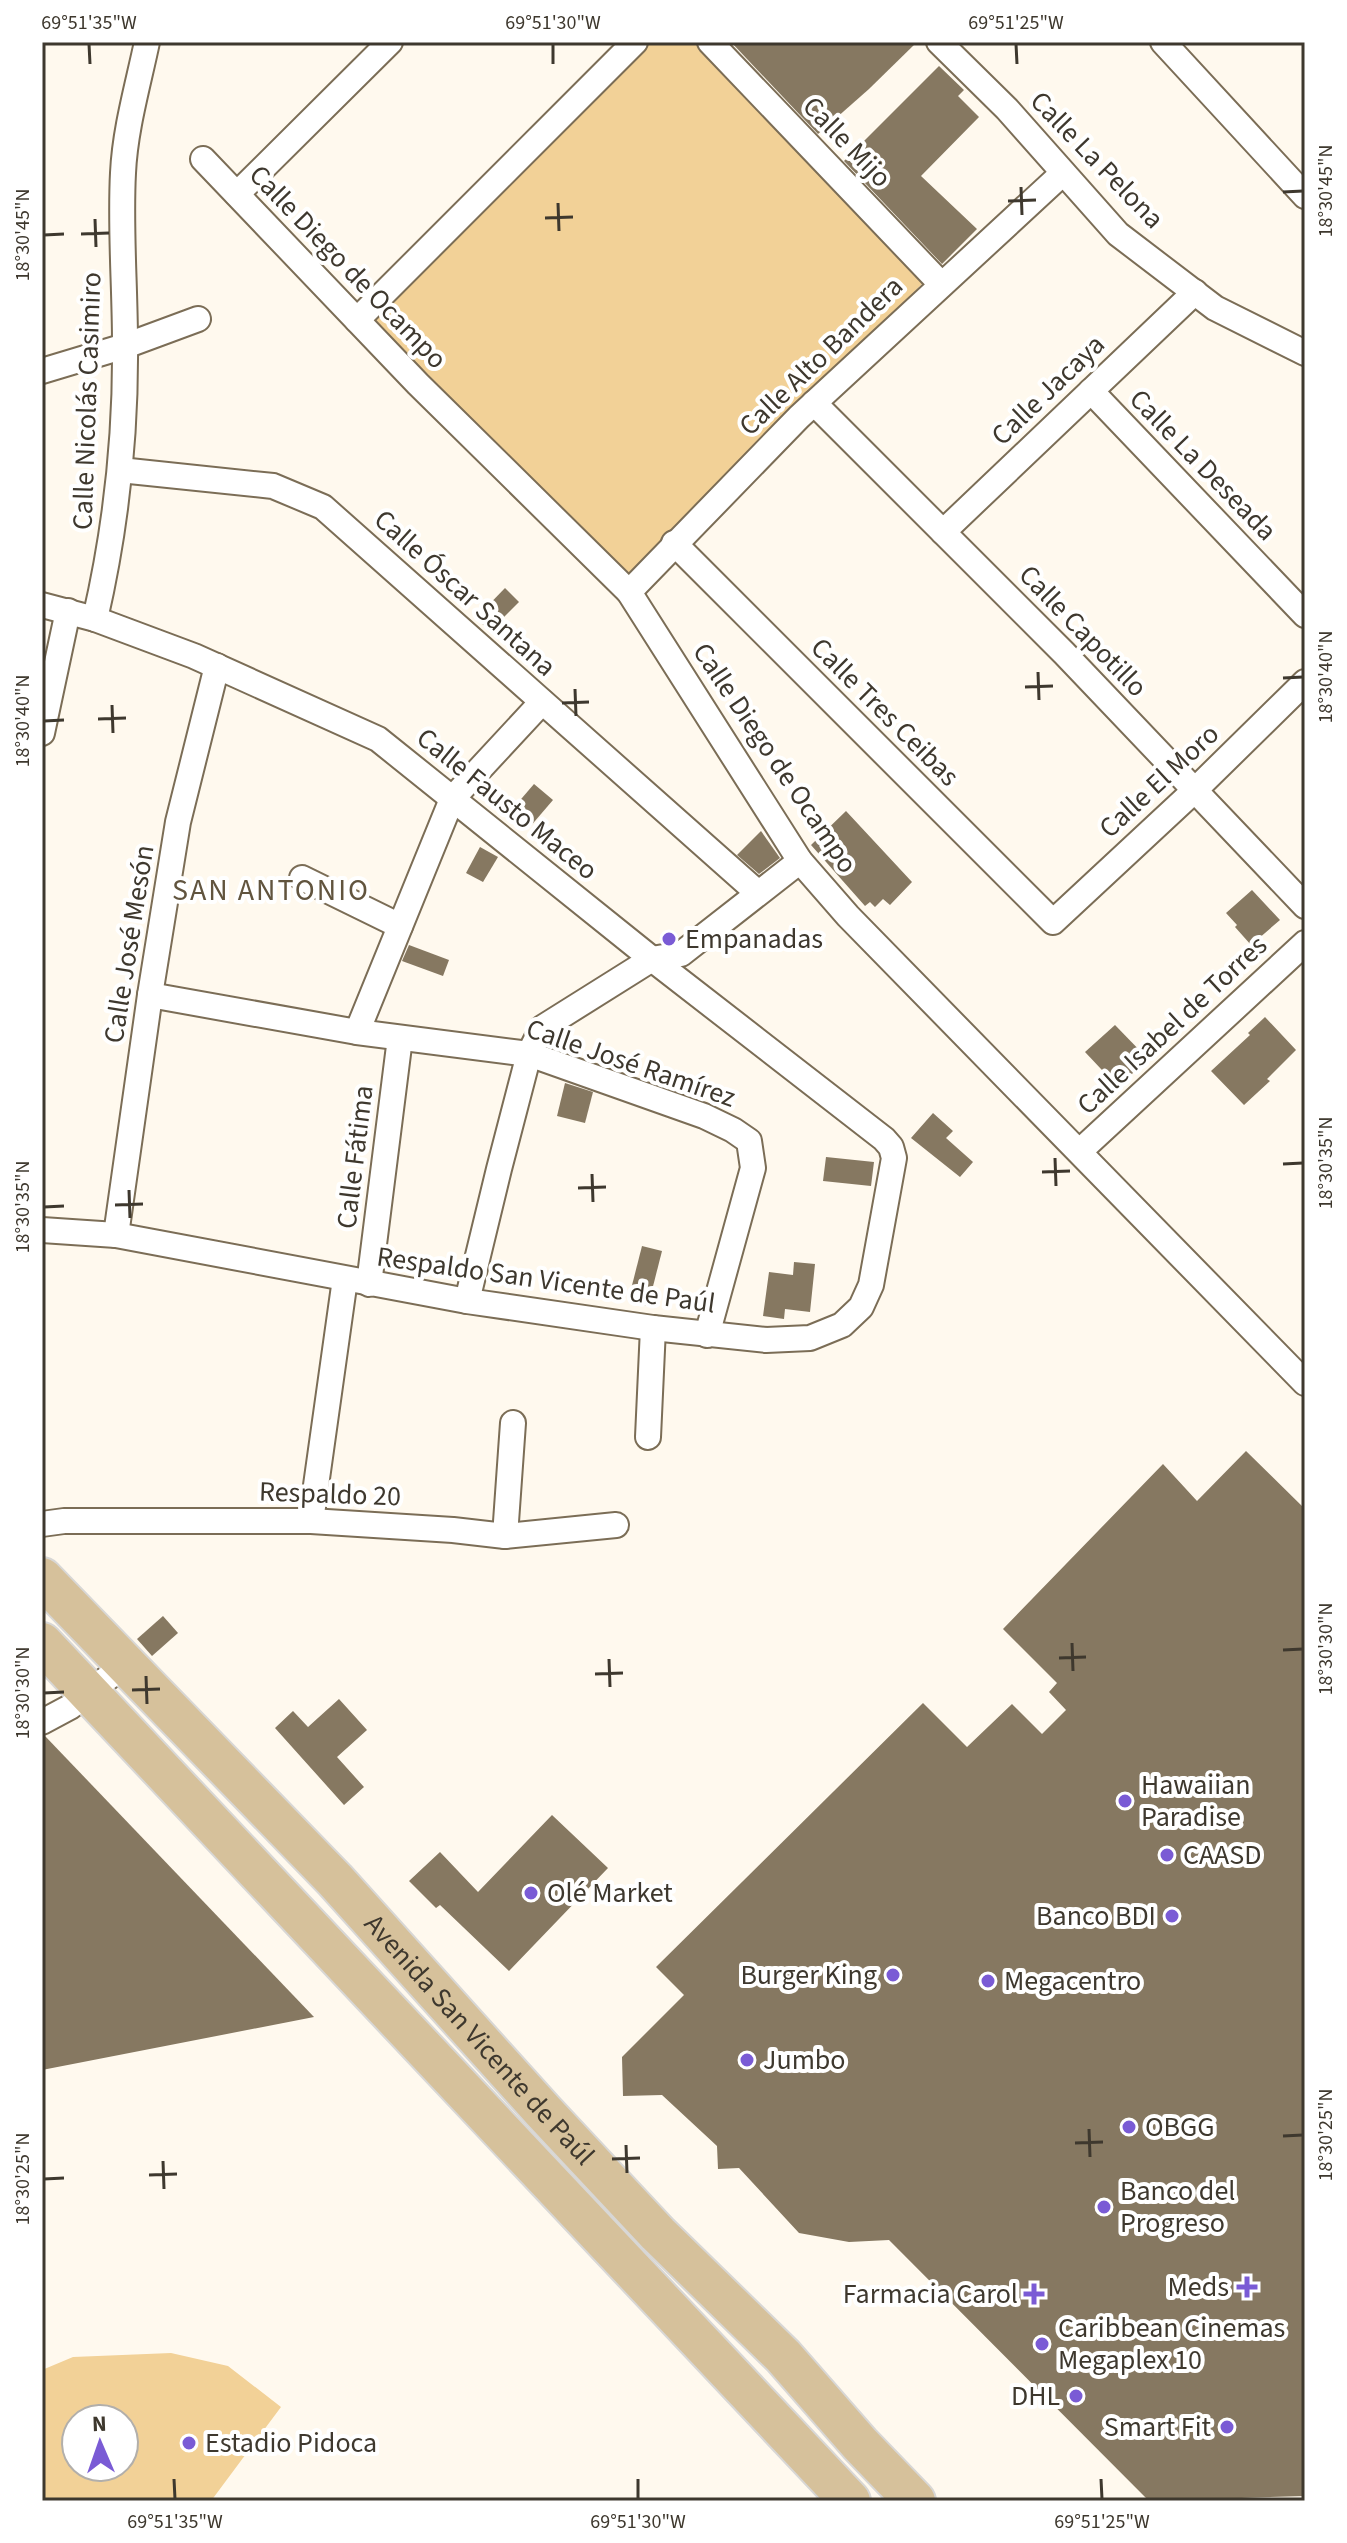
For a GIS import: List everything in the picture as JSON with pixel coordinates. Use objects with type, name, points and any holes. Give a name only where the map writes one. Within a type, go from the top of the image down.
[{"type":"main road","name":"Avenida San Vicente de Paúl","points":[[42,1578],[335,1880],[574,2145],[658,2234],[783,2356],[915,2501]]},
{"type":"main road","name":"Avenida San Vicente de Paúl","points":[[42,1643],[850,2501]]},
{"type":"street","name":"Calle Nicolás Casimiro","points":[[95,619],[109,557],[120,470],[125,346],[123,171],[129,124],[147,42]]},
{"type":"street","points":[[237,194],[390,42]]},
{"type":"street","points":[[357,320],[635,42]]},
{"type":"street","name":"Calle Mijo","points":[[710,42],[941,284]]},
{"type":"street","name":"Calle La Pelona","points":[[939,42],[1007,109],[1118,234],[1215,308],[1305,353]]},
{"type":"street","points":[[1163,42],[1305,196]]},
{"type":"street","name":"Calle Diego de Ocampo","points":[[203,159],[418,384],[629,592],[800,861],[848,916],[1305,1383]]},
{"type":"street","name":"Calle Alto Bandera","points":[[629,592],[814,403],[1063,173]]},
{"type":"street","name":"Calle Jacaya","points":[[943,532],[1195,292]]},
{"type":"street","points":[[42,371],[125,346],[198,319]]},
{"type":"street","name":"Calle La Deseada","points":[[1091,391],[1305,615]]},
{"type":"street","name":"Calle Capotillo","points":[[814,403],[1064,653],[1305,906]]},
{"type":"street","name":"Calle Óscar Santana","points":[[120,470],[273,486],[323,507],[758,893]]},
{"type":"street","name":"Calle Tres Ceibas","points":[[674,543],[1053,922]]},
{"type":"street","name":"Calle Fausto Maceo","points":[[42,605],[95,619],[217,666],[378,739],[652,959],[884,1139]]},
{"type":"street","points":[[42,728],[68,611]]},
{"type":"street","name":"Calle José Mesón","points":[[116,1235],[178,822],[217,666]]},
{"type":"street","name":"Calle El Moro","points":[[1053,922],[1305,682]]},
{"type":"street","points":[[357,1032],[452,799],[542,702]]},
{"type":"street","points":[[467,1301],[529,1054],[542,1028],[652,959],[681,954],[800,861]]},
{"type":"street","points":[[302,878],[400,926]]},
{"type":"street","name":"Calle Isabel de Torres","points":[[1080,1151],[1305,943]]},
{"type":"street","name":"Calle José Ramírez","points":[[150,995],[357,1032],[529,1054],[704,1116],[733,1130],[749,1141],[753,1168],[707,1335]]},
{"type":"street","name":"Calle Fátima","points":[[311,1521],[400,1038]]},
{"type":"street","name":"Respaldo San Vicente de Paúl","points":[[42,1230],[116,1235],[357,1282],[653,1328],[766,1340],[810,1338],[842,1325],[861,1307],[871,1285],[894,1158],[891,1147],[884,1139]]},
{"type":"street","points":[[648,1437],[653,1328]]},
{"type":"street","points":[[505,1536],[513,1423]]},
{"type":"street","name":"Respaldo 20","points":[[42,1524],[64,1521],[311,1521],[505,1536],[616,1525]]},
{"type":"street","points":[[42,1722],[70,1707],[127,1663]]},
{"type":"shaded area","points":[[651,42],[695,42],[923,283],[631,582],[369,317]]},
{"type":"shaded area","name":"Estadio Pidoca","points":[[171,2353],[228,2366],[281,2407],[211,2501],[42,2501],[42,2370],[73,2357]]},
{"type":"building","points":[[731,42],[917,42],[818,134]]},
{"type":"building","points":[[939,66],[964,90],[958,96],[979,117],[921,176],[977,229],[942,264],[844,161]]},
{"type":"building","points":[[505,588],[519,602],[490,631],[476,618]]},
{"type":"building","points":[[534,784],[553,800],[529,828],[510,812]]},
{"type":"building","points":[[846,811],[912,882],[890,905],[883,899],[875,907],[870,902],[865,906],[811,845]]},
{"type":"building","points":[[761,831],[780,858],[759,874],[737,855]]},
{"type":"building","points":[[480,847],[498,857],[483,882],[466,873]]},
{"type":"building","points":[[1252,890],[1280,920],[1251,945],[1226,913]]},
{"type":"building","points":[[409,945],[449,960],[443,976],[402,961]]},
{"type":"building","points":[[1265,1017],[1296,1050],[1267,1079],[1270,1081],[1244,1105],[1211,1071]]},
{"type":"building","points":[[1115,1025],[1148,1059],[1118,1087],[1085,1052]]},
{"type":"building","points":[[565,1083],[593,1092],[585,1123],[557,1116]]},
{"type":"building","points":[[933,1113],[953,1131],[946,1138],[973,1162],[960,1177],[911,1138]]},
{"type":"building","points":[[826,1157],[874,1162],[871,1186],[823,1181]]},
{"type":"building","points":[[642,1246],[662,1251],[648,1306],[628,1301]]},
{"type":"building","points":[[794,1262],[815,1264],[810,1312],[785,1309],[784,1319],[763,1316],[769,1272],[793,1275]]},
{"type":"building","name":"Megacentro","points":[[1246,1451],[1305,1509],[1305,2496],[1149,2501],[889,2240],[849,2242],[799,2233],[739,2168],[718,2169],[717,2146],[662,2095],[623,2096],[622,2057],[684,1995],[656,1967],[923,1703],[967,1747],[1012,1704],[1042,1734],[1066,1710],[1049,1692],[1057,1683],[1003,1629],[1163,1464],[1197,1501]]},
{"type":"building","points":[[163,1616],[178,1633],[152,1656],[137,1639]]},
{"type":"building","points":[[339,1699],[367,1730],[337,1757],[364,1787],[344,1805],[275,1728],[293,1711],[308,1727]]},
{"type":"building","points":[[45,1736],[314,2017],[42,2070],[42,1737]]},
{"type":"building","name":"Olé Market","points":[[552,1815],[608,1868],[509,1971],[440,1905],[436,1908],[409,1881],[440,1852],[478,1892]]},
{"type":"place","name":"Empanadas","points":[[669,939]]},
{"type":"place","name":"Hawaiian Paradise","points":[[1125,1801]]},
{"type":"place","name":"CAASD","points":[[1167,1855]]},
{"type":"place","name":"Olé Market","points":[[531,1893]]},
{"type":"place","name":"Banco BDI","points":[[1172,1916]]},
{"type":"place","name":"Burger King","points":[[893,1975]]},
{"type":"place","name":"Megacentro","points":[[988,1981]]},
{"type":"place","name":"Jumbo","points":[[747,2060]]},
{"type":"place","name":"OBGG","points":[[1129,2127]]},
{"type":"place","name":"Banco del Progreso","points":[[1104,2207]]},
{"type":"place","name":"Meds","points":[[1247,2287]]},
{"type":"place","name":"Farmacia Carol","points":[[1034,2294]]},
{"type":"place","name":"Caribbean Cinemas Megaplex 10","points":[[1042,2344]]},
{"type":"place","name":"DHL","points":[[1076,2396]]},
{"type":"place","name":"Smart Fit","points":[[1227,2427]]},
{"type":"place","name":"Estadio Pidoca","points":[[189,2443]]},
{"type":"district","name":"SAN ANTONIO","points":[[271,890]]}]
